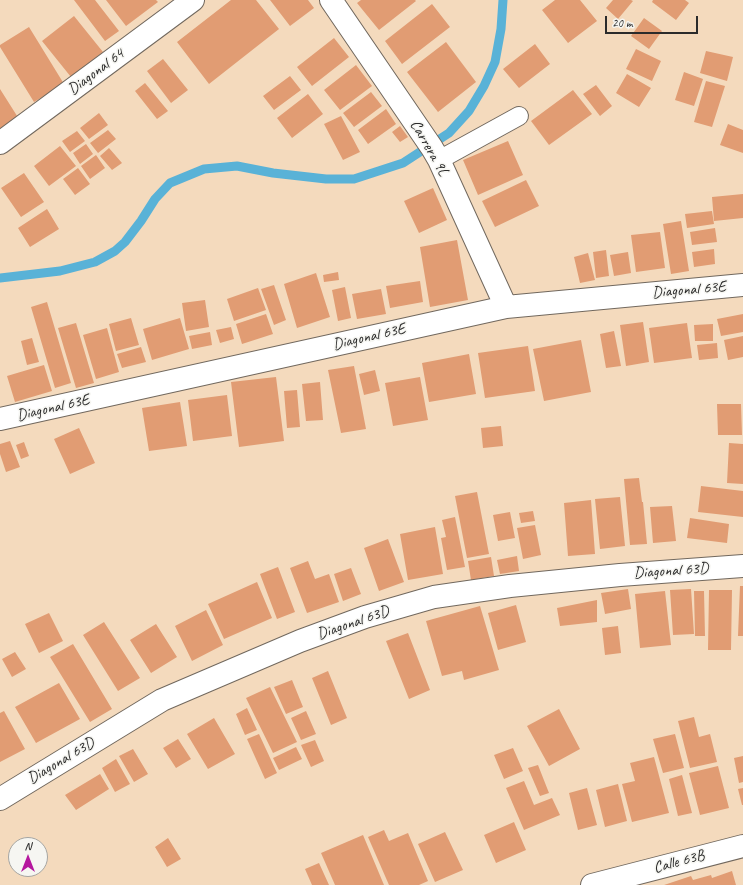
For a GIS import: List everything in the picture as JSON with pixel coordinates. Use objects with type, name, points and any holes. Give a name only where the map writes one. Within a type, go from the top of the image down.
[{"type":"street","name":"Diagonal 64","points":[[0,143],[193,0]]},
{"type":"street","name":"Carrera 9L","points":[[331,0],[434,150],[506,307]]},
{"type":"street","name":"Diagonal 63E","points":[[0,419],[506,307],[743,284]]},
{"type":"street","name":"Diagonal 63D","points":[[0,798],[162,700],[300,641],[365,617],[434,597],[510,586],[620,575],[743,566]]},
{"type":"street","name":"Calle 63B","points":[[592,885],[743,846]]},
{"type":"lane","points":[[434,150],[519,116]]},
{"type":"building","points":[[74,0],[95,0],[119,31],[105,41]]},
{"type":"building","points":[[106,0],[156,0],[158,2],[126,26]]},
{"type":"building","points":[[231,0],[256,0],[279,29],[209,84],[177,42]]},
{"type":"building","points":[[270,0],[308,0],[314,8],[290,26]]},
{"type":"building","points":[[361,0],[416,1],[379,30],[357,3]]},
{"type":"building","points":[[555,0],[580,0],[597,21],[568,43],[542,10]]},
{"type":"building","points":[[613,0],[633,1],[618,19],[606,8]]},
{"type":"building","points":[[653,0],[685,0],[689,3],[676,20],[652,2]]},
{"type":"building","points":[[432,4],[450,27],[402,64],[385,41]]},
{"type":"building","points":[[74,16],[103,52],[71,77],[42,41]]},
{"type":"building","points":[[644,18],[662,31],[649,49],[631,36]]},
{"type":"building","points":[[29,27],[64,84],[34,102],[0,47],[0,45]]},
{"type":"building","points":[[334,38],[349,57],[312,86],[297,67]]},
{"type":"building","points":[[446,42],[476,82],[438,112],[407,72]]},
{"type":"building","points":[[535,44],[550,64],[519,88],[503,69]]},
{"type":"building","points":[[636,49],[661,61],[652,81],[626,69]]},
{"type":"building","points":[[706,51],[733,57],[727,81],[700,73]]},
{"type":"building","points":[[163,59],[188,90],[171,103],[147,71]]},
{"type":"building","points":[[356,65],[372,86],[340,110],[324,90]]},
{"type":"building","points":[[684,72],[703,79],[694,106],[675,100]]},
{"type":"building","points":[[627,74],[651,88],[639,107],[616,93]]},
{"type":"building","points":[[290,76],[301,90],[274,110],[263,96]]},
{"type":"building","points":[[706,81],[725,86],[712,127],[694,122]]},
{"type":"building","points":[[145,83],[168,111],[157,119],[135,91]]},
{"type":"building","points":[[596,85],[612,106],[600,116],[583,94]]},
{"type":"building","points":[[0,89],[19,119],[1,130],[0,128]]},
{"type":"building","points":[[573,90],[592,114],[549,145],[531,121]]},
{"type":"building","points":[[371,92],[382,106],[354,127],[343,113]]},
{"type":"building","points":[[308,94],[323,114],[292,138],[277,118]]},
{"type":"building","points":[[386,109],[396,124],[368,144],[358,130]]},
{"type":"building","points":[[99,113],[108,125],[89,139],[80,128]]},
{"type":"building","points":[[341,116],[360,152],[343,160],[324,124]]},
{"type":"building","points":[[728,124],[743,130],[743,153],[720,145]]},
{"type":"building","points":[[400,126],[408,137],[400,142],[392,132]]},
{"type":"building","points":[[108,130],[116,139],[98,153],[90,143]]},
{"type":"building","points":[[77,131],[85,141],[70,152],[62,141]]},
{"type":"building","points":[[508,141],[523,175],[478,195],[463,160]]},
{"type":"building","points":[[86,144],[93,154],[80,164],[73,153]]},
{"type":"building","points":[[60,146],[76,166],[49,186],[34,166]]},
{"type":"building","points":[[109,148],[122,163],[112,170],[100,156]]},
{"type":"building","points":[[96,155],[105,168],[90,179],[81,166]]},
{"type":"building","points":[[78,168],[90,184],[75,195],[63,179]]},
{"type":"building","points":[[24,173],[44,202],[21,217],[1,188]]},
{"type":"building","points":[[526,180],[539,206],[495,227],[482,201]]},
{"type":"building","points":[[433,188],[447,220],[419,233],[404,201]]},
{"type":"building","points":[[743,194],[743,218],[714,221],[712,197]]},
{"type":"building","points":[[47,209],[59,229],[30,247],[18,228]]},
{"type":"building","points":[[712,211],[714,224],[687,228],[685,214]]},
{"type":"building","points":[[681,221],[689,271],[671,274],[663,224]]},
{"type":"building","points":[[715,228],[717,242],[692,245],[690,232]]},
{"type":"building","points":[[660,232],[665,268],[636,272],[631,235]]},
{"type":"building","points":[[457,240],[468,300],[430,307],[420,247]]},
{"type":"building","points":[[714,249],[715,264],[694,267],[692,252]]},
{"type":"building","points":[[606,250],[609,276],[596,278],[593,252]]},
{"type":"building","points":[[628,252],[631,273],[614,276],[610,255]]},
{"type":"building","points":[[588,253],[595,280],[580,283],[574,257]]},
{"type":"building","points":[[338,272],[339,280],[324,282],[323,275]]},
{"type":"building","points":[[316,273],[330,317],[297,328],[284,284]]},
{"type":"building","points":[[420,281],[423,302],[390,308],[386,286]]},
{"type":"building","points":[[274,285],[286,320],[274,325],[261,289]]},
{"type":"building","points":[[345,287],[351,318],[338,321],[332,290]]},
{"type":"building","points":[[258,288],[266,310],[234,321],[227,299]]},
{"type":"building","points":[[381,289],[386,314],[357,319],[352,294]]},
{"type":"building","points":[[205,300],[209,327],[186,331],[182,303]]},
{"type":"building","points":[[47,302],[71,383],[55,388],[31,307]]},
{"type":"building","points":[[266,314],[273,334],[242,344],[236,324]]},
{"type":"building","points":[[743,314],[743,332],[721,336],[717,319]]},
{"type":"building","points":[[131,318],[139,345],[116,351],[109,324]]},
{"type":"building","points":[[180,318],[189,349],[152,360],[143,329]]},
{"type":"building","points":[[643,322],[649,362],[626,366],[620,325]]},
{"type":"building","points":[[76,323],[94,383],[76,388],[58,328]]},
{"type":"building","points":[[687,323],[692,358],[654,363],[649,328]]},
{"type":"building","points":[[713,324],[713,341],[695,341],[694,325]]},
{"type":"building","points":[[231,327],[234,339],[220,343],[216,330]]},
{"type":"building","points":[[107,328],[119,372],[96,379],[83,335]]},
{"type":"building","points":[[614,331],[621,366],[606,368],[600,334]]},
{"type":"building","points":[[210,332],[212,345],[192,349],[189,336]]},
{"type":"building","points":[[743,336],[743,357],[728,360],[724,340]]},
{"type":"building","points":[[32,338],[39,362],[27,365],[21,341]]},
{"type":"building","points":[[581,340],[591,392],[544,401],[533,349]]},
{"type":"building","points":[[717,343],[718,358],[699,360],[697,345]]},
{"type":"building","points":[[528,346],[535,391],[485,398],[478,353]]},
{"type":"building","points":[[141,347],[146,362],[122,368],[117,354]]},
{"type":"building","points":[[469,354],[476,394],[429,402],[422,363]]},
{"type":"building","points":[[44,365],[52,391],[15,402],[7,376]]},
{"type":"building","points":[[354,366],[366,429],[341,433],[328,370]]},
{"type":"building","points":[[375,370],[380,391],[364,395],[359,374]]},
{"type":"building","points":[[276,377],[284,441],[239,447],[231,382]]},
{"type":"building","points":[[420,377],[428,420],[393,426],[385,383]]},
{"type":"building","points":[[320,382],[323,420],[306,421],[302,384]]},
{"type":"building","points":[[297,390],[300,427],[287,428],[284,391]]},
{"type":"building","points":[[227,395],[232,436],[193,441],[188,400]]},
{"type":"building","points":[[180,402],[187,446],[149,451],[142,408]]},
{"type":"building","points":[[717,404],[741,404],[742,435],[718,435]]},
{"type":"building","points":[[501,426],[503,446],[483,448],[481,428]]},
{"type":"building","points":[[79,428],[95,463],[70,474],[54,439]]},
{"type":"building","points":[[10,441],[20,467],[6,472],[0,454],[0,444]]},
{"type":"building","points":[[24,442],[29,456],[21,459],[16,445]]},
{"type":"building","points":[[729,443],[743,444],[743,484],[727,483]]},
{"type":"building","points":[[639,478],[647,544],[630,545],[624,479]]},
{"type":"building","points":[[701,486],[743,491],[743,517],[698,512]]},
{"type":"building","points":[[477,492],[489,554],[467,558],[455,496]]},
{"type":"building","points":[[620,497],[625,546],[600,549],[595,499]]},
{"type":"building","points":[[591,500],[595,554],[568,556],[564,503]]},
{"type":"building","points":[[672,506],[676,541],[653,543],[650,507]]},
{"type":"building","points":[[533,511],[535,521],[521,523],[519,513]]},
{"type":"building","points":[[510,512],[515,538],[498,541],[493,515]]},
{"type":"building","points":[[455,517],[465,567],[447,570],[441,538],[446,537],[442,520]]},
{"type":"building","points":[[690,518],[729,524],[727,543],[687,538]]},
{"type":"building","points":[[535,525],[541,555],[523,559],[517,528]]},
{"type":"building","points":[[435,527],[443,574],[408,580],[400,534]]},
{"type":"building","points":[[388,539],[404,582],[379,591],[364,548]]},
{"type":"building","points":[[517,556],[519,571],[500,574],[497,560]]},
{"type":"building","points":[[491,557],[494,576],[471,580],[468,561]]},
{"type":"building","points":[[308,561],[315,579],[329,574],[339,602],[307,613],[290,568]]},
{"type":"building","points":[[278,567],[295,612],[277,619],[260,574]]},
{"type":"building","points":[[351,568],[361,594],[343,601],[334,574]]},
{"type":"building","points":[[257,582],[272,618],[224,639],[208,604]]},
{"type":"building","points":[[740,586],[743,586],[743,636],[738,636]]},
{"type":"building","points":[[628,589],[631,609],[605,614],[601,593]]},
{"type":"building","points":[[691,589],[694,634],[673,635],[670,590]]},
{"type":"building","points":[[709,590],[732,590],[731,650],[708,650]]},
{"type":"building","points":[[665,591],[671,645],[640,648],[635,594]]},
{"type":"building","points":[[694,591],[704,591],[705,636],[695,636]]},
{"type":"building","points":[[597,600],[597,622],[560,626],[557,608]]},
{"type":"building","points":[[516,605],[526,642],[498,650],[488,613]]},
{"type":"building","points":[[480,606],[499,670],[464,680],[462,671],[442,676],[426,621]]},
{"type":"building","points":[[206,610],[223,645],[192,661],[175,626]]},
{"type":"building","points":[[49,613],[63,641],[39,653],[25,624]]},
{"type":"building","points":[[104,622],[140,678],[118,691],[83,635]]},
{"type":"building","points":[[156,624],[177,657],[151,673],[130,640]]},
{"type":"building","points":[[618,626],[621,653],[605,655],[602,628]]},
{"type":"building","points":[[408,633],[430,690],[409,699],[386,641]]},
{"type":"building","points":[[73,644],[112,709],[90,722],[50,657]]},
{"type":"building","points":[[15,652],[26,669],[12,677],[2,659]]},
{"type":"building","points":[[328,671],[347,718],[331,725],[312,678]]},
{"type":"building","points":[[292,680],[303,707],[286,714],[274,687]]},
{"type":"building","points":[[59,683],[80,719],[36,743],[15,707]]},
{"type":"building","points":[[270,687],[297,742],[273,753],[246,698]]},
{"type":"building","points":[[247,708],[257,730],[245,735],[236,714]]},
{"type":"building","points":[[559,709],[580,749],[549,766],[527,726]]},
{"type":"building","points":[[4,711],[25,749],[0,762],[0,713]]},
{"type":"building","points":[[306,711],[316,734],[301,740],[291,718]]},
{"type":"building","points":[[694,717],[699,737],[710,734],[717,762],[690,768],[678,721]]},
{"type":"building","points":[[214,718],[235,754],[208,769],[187,734]]},
{"type":"building","points":[[259,734],[277,773],[265,779],[247,739]]},
{"type":"building","points":[[675,734],[684,768],[663,773],[653,739]]},
{"type":"building","points":[[178,739],[191,759],[176,768],[163,748]]},
{"type":"building","points":[[315,740],[324,761],[311,767],[301,745]]},
{"type":"building","points":[[296,747],[302,759],[279,770],[273,758]]},
{"type":"building","points":[[513,748],[523,771],[504,779],[494,755]]},
{"type":"building","points":[[133,749],[148,774],[134,782],[119,756]]},
{"type":"building","points":[[743,756],[743,782],[739,783],[734,758]]},
{"type":"building","points":[[654,757],[669,813],[632,822],[622,784],[635,781],[630,763]]},
{"type":"building","points":[[116,759],[130,784],[115,792],[102,768]]},
{"type":"building","points":[[538,765],[549,793],[540,796],[528,768]]},
{"type":"building","points":[[718,766],[729,808],[700,815],[689,773]]},
{"type":"building","points":[[100,774],[109,789],[76,810],[65,795]]},
{"type":"building","points":[[682,775],[692,813],[678,816],[669,779]]},
{"type":"building","points":[[524,781],[534,805],[552,798],[560,815],[524,830],[506,788]]},
{"type":"building","points":[[618,784],[627,821],[605,827],[596,790]]},
{"type":"building","points":[[587,788],[597,825],[578,830],[569,793]]},
{"type":"building","points":[[743,788],[743,805],[742,805],[738,789]]},
{"type":"building","points":[[514,822],[526,850],[496,863],[484,835]]},
{"type":"building","points":[[384,830],[389,841],[408,833],[428,881],[419,885],[389,885],[368,837]]},
{"type":"building","points":[[445,832],[463,870],[435,882],[418,844]]},
{"type":"building","points":[[363,835],[384,885],[335,885],[321,853]]},
{"type":"building","points":[[168,838],[181,859],[167,867],[155,847]]},
{"type":"building","points":[[319,863],[329,885],[312,885],[305,869]]},
{"type":"building","points":[[732,871],[736,885],[664,885],[691,876],[693,880],[711,875],[712,878]]},
{"type":"waterway","points":[[0,278],[60,271],[95,262],[115,251],[125,242],[155,199],[170,183],[204,169],[237,166],[273,173],[326,179],[354,179],[403,163],[449,133],[469,111],[484,86],[495,62],[501,29],[503,0]]}]
